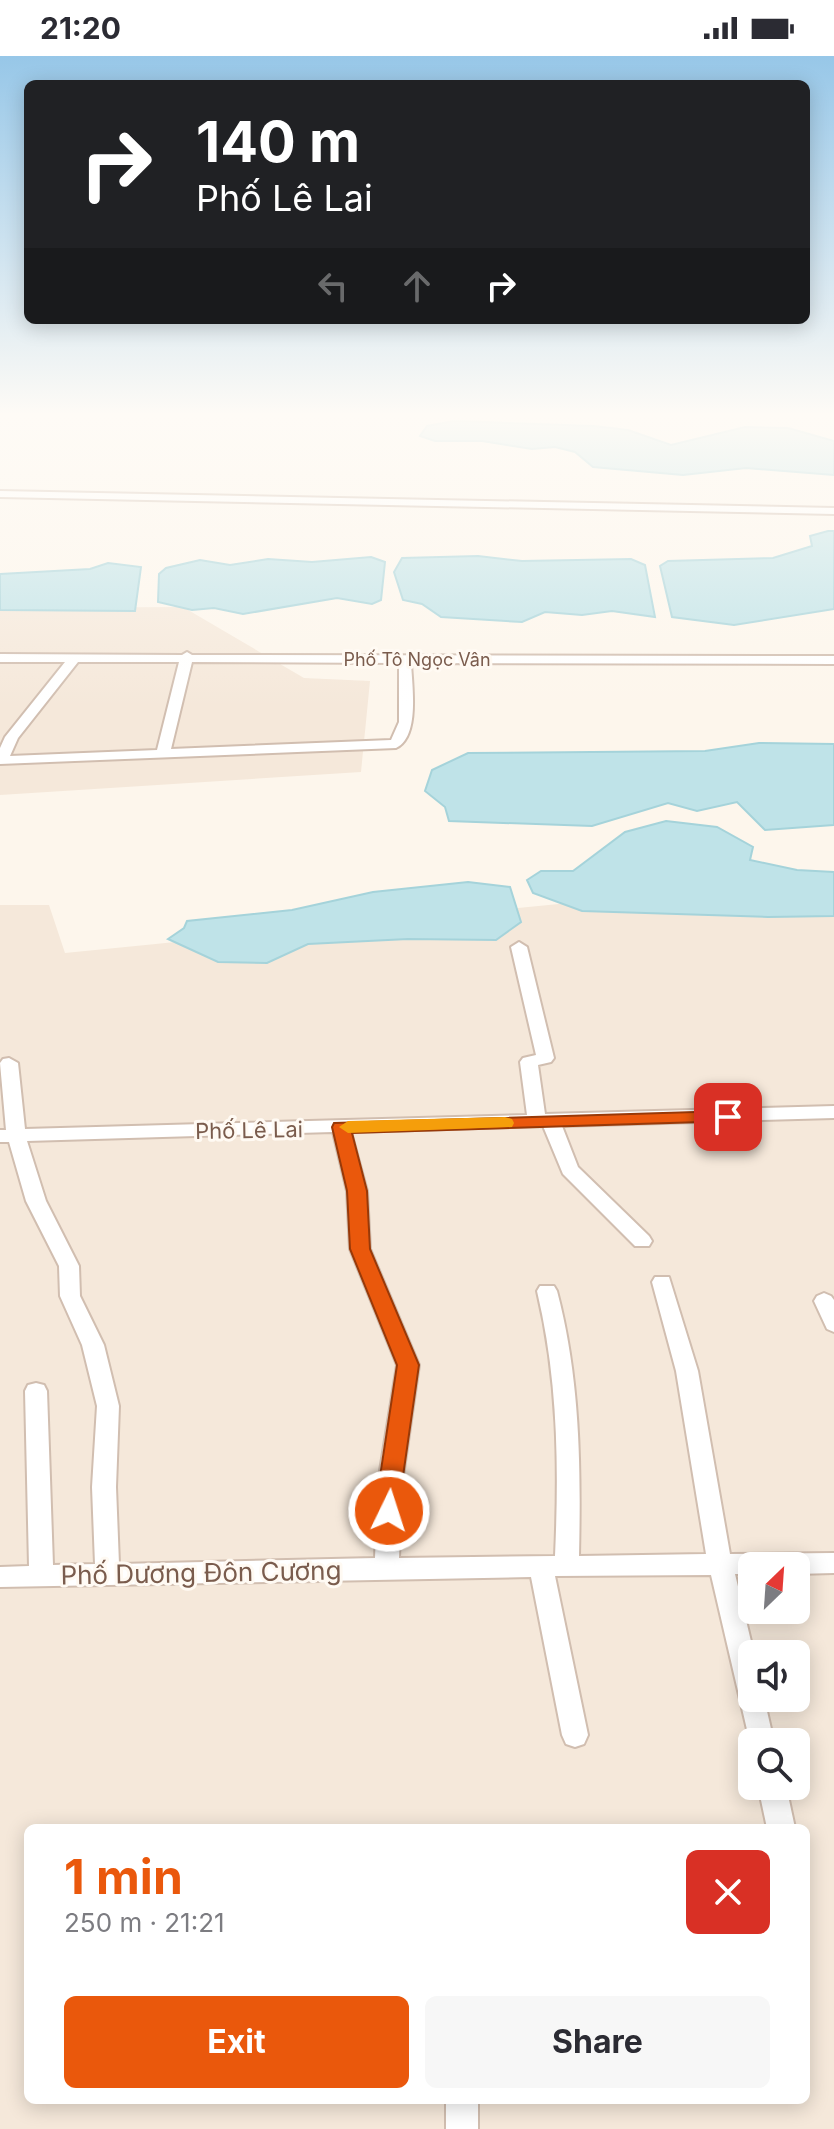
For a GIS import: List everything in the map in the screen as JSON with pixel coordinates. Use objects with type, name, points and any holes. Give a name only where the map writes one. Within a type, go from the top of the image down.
[{"type":"street","name":"Phố Tô Ngọc Vân","points":[[0,658],[187,656],[405,660],[834,660]]},
{"type":"street","points":[[163,754],[187,656]]},
{"type":"street","points":[[75,658],[12,737],[1,760],[396,744],[406,722],[405,660]]},
{"type":"street","points":[[519,947],[545,1058],[529,1062],[544,1122],[570,1170],[642,1241]]},
{"type":"street","points":[[9,1063],[8,1135],[36,1201],[69,1266],[70,1296],[93,1345],[108,1406],[104,1487],[107,1575]]},
{"type":"street","name":"Phố Lê Lai","points":[[8,1135],[834,1112]]},
{"type":"street","points":[[341,1127],[357,1191],[360,1249],[408,1365],[390,1483],[387,1568]]},
{"type":"street","points":[[662,1282],[687,1371],[720,1563],[758,1728]]},
{"type":"street","points":[[547,1291],[556,1322],[567,1413],[567,1565]]},
{"type":"street","points":[[824,1301],[834,1324]]},
{"type":"street","points":[[36,1391],[41,1576]]},
{"type":"street","name":"Phố Dương Đôn Cương","points":[[0,1577],[387,1568],[834,1563]]},
{"type":"street","points":[[541,1566],[575,1735]]},
{"type":"street","points":[[775,1800],[780,1824]]},
{"type":"street","points":[[462,2104],[462,2129]]},
{"type":"shaded area","points":[[183,607],[304,678],[370,681],[361,772],[0,795],[0,608]]},
{"type":"shaded area","points":[[750,885],[834,900],[834,2129],[0,2129],[0,905],[49,905],[65,953]]},
{"type":"water","points":[[834,531],[834,609],[734,625],[672,617],[660,566],[668,561],[773,558],[812,546],[810,536]]},
{"type":"water","points":[[478,556],[522,561],[631,559],[645,565],[655,617],[612,611],[582,615],[545,612],[522,622],[441,617],[422,604],[403,600],[394,572],[402,558]]},
{"type":"water","points":[[371,557],[385,562],[381,600],[372,604],[337,598],[243,614],[214,608],[192,610],[158,602],[159,574],[166,568],[200,560],[230,565],[268,559],[312,562]]},
{"type":"water","points":[[108,563],[141,567],[135,611],[0,610],[0,574],[90,569]]},
{"type":"water","points":[[759,743],[834,744],[834,825],[765,830],[737,802],[697,811],[668,803],[592,826],[449,821],[445,807],[425,791],[432,770],[468,753],[705,751]]},
{"type":"water","points":[[666,821],[717,827],[753,847],[750,860],[797,870],[834,872],[834,916],[582,911],[533,893],[527,880],[541,871],[573,871],[625,832]]},
{"type":"water","points":[[468,882],[510,887],[521,922],[496,940],[408,939],[308,944],[267,963],[218,962],[168,939],[184,928],[187,921],[292,910],[373,892]]},
{"type":"slow traffic","points":[[348,1127],[505,1123]]},
{"type":"route","points":[[389,1511],[390,1483],[408,1365],[360,1249],[357,1191],[341,1127],[728,1117]]}]
